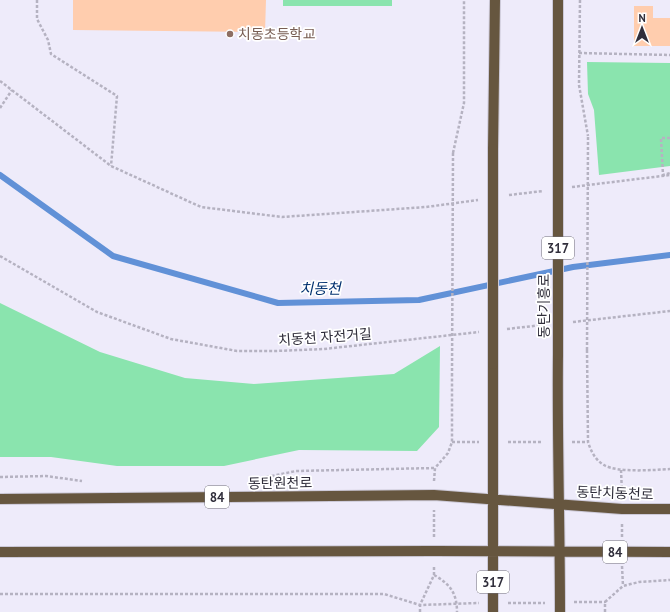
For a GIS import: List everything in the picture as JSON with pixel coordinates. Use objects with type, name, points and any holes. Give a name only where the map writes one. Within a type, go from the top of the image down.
[{"type":"main road","name":"317","points":[[493,608],[493,150],[495,0]]},
{"type":"main road","name":"동탄기흥로","points":[[558,0],[557,442],[560,504],[560,607]]},
{"type":"main road","name":"동탄원천로","points":[[0,499],[434,495],[560,504]]},
{"type":"main road","name":"동탄치동천로","points":[[560,504],[622,509],[670,509]]},
{"type":"main road","name":"84","points":[[0,552],[670,552]]},
{"type":"path","points":[[37,0],[37,19],[48,40],[51,54],[117,96],[111,166]]},
{"type":"path","points":[[420,612],[420,605],[434,575],[435,468],[448,453],[452,442],[453,153],[464,103],[464,0]]},
{"type":"path","points":[[580,0],[579,85],[588,136],[588,442],[593,455],[604,466],[621,470],[670,469]]},
{"type":"path","points":[[579,53],[670,55]]},
{"type":"path","points":[[0,81],[111,166],[201,207],[282,217],[426,207],[481,199]]},
{"type":"path","points":[[0,108],[12,90]]},
{"type":"path","points":[[663,175],[661,138],[670,138]]},
{"type":"path","points":[[568,187],[670,174]]},
{"type":"path","points":[[505,196],[544,190]]},
{"type":"path","name":"치동천 자전거길","points":[[0,256],[97,312],[171,339],[237,351],[324,349],[481,332]]},
{"type":"path","points":[[568,322],[670,311]]},
{"type":"path","points":[[505,329],[544,325]]},
{"type":"path","points":[[452,442],[588,442]]},
{"type":"path","points":[[250,480],[296,471],[435,468]]},
{"type":"path","points":[[621,470],[623,586]]},
{"type":"path","points":[[0,477],[46,476],[83,481]]},
{"type":"path","points":[[434,575],[444,581],[453,590],[457,603],[457,612]]},
{"type":"path","points":[[0,594],[384,594],[420,605],[457,603],[493,608],[560,607],[605,602],[623,586],[640,582],[670,580]]},
{"type":"path","points":[[605,602],[605,612]]},
{"type":"green space","points":[[283,0],[392,0],[392,6],[283,6]]},
{"type":"green space","points":[[587,62],[670,63],[670,166],[599,175],[594,110],[588,94]]},
{"type":"green space","points":[[0,303],[100,352],[185,378],[254,384],[394,374],[440,346],[439,427],[417,451],[299,450],[224,466],[117,466],[51,457],[0,457]]},
{"type":"building","points":[[73,0],[266,0],[265,32],[73,30]]},
{"type":"building","points":[[634,6],[653,6],[653,18],[670,18],[670,46],[634,46]]},
{"type":"waterway","name":"치동천","points":[[0,175],[113,256],[278,303],[419,300],[573,267],[670,255]]},
{"type":"place","name":"치동초등학교","points":[[230,34]]}]
